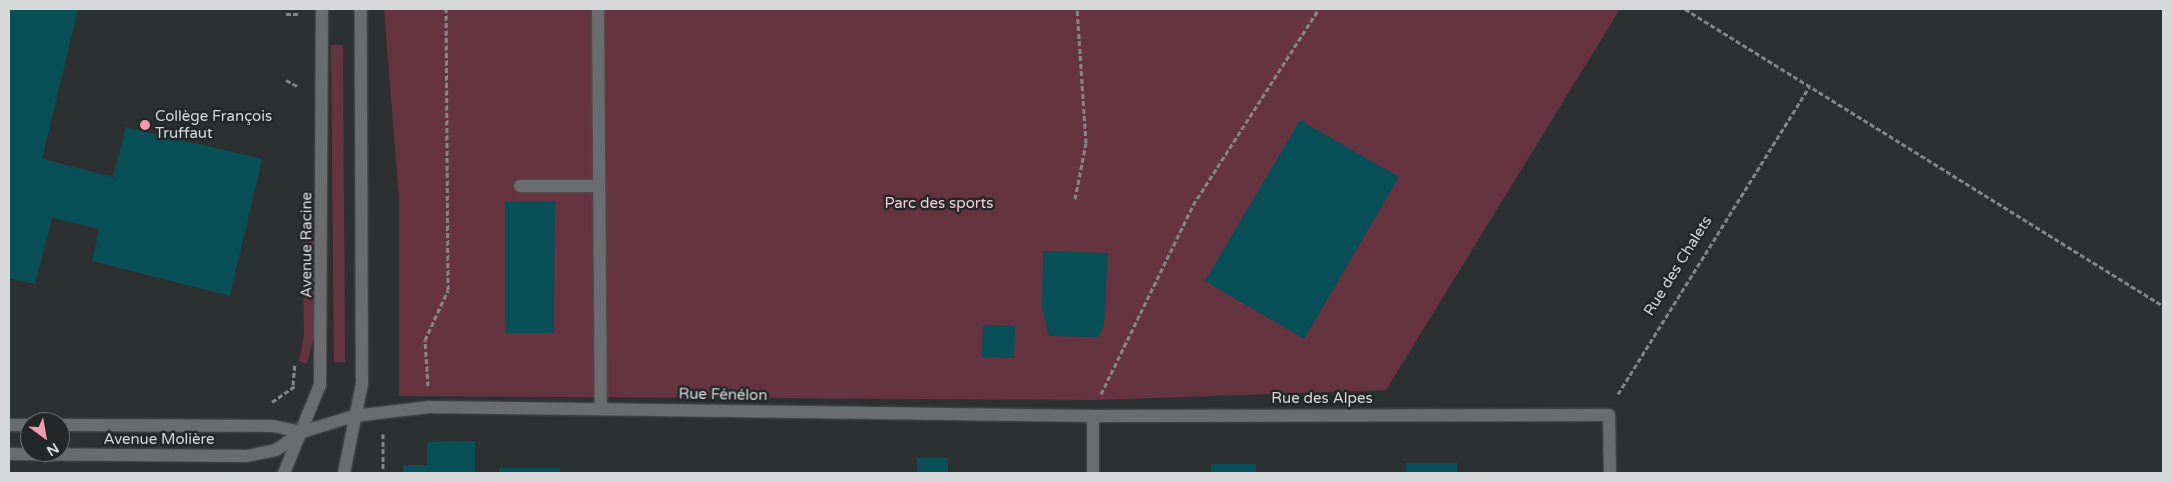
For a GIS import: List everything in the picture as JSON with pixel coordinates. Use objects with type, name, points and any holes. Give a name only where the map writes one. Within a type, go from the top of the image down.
[{"type":"street","name":"Avenue Racine","points":[[284,473],[316,402],[321,367],[322,9]]},
{"type":"street","points":[[344,473],[362,384],[361,9]]},
{"type":"street","points":[[598,9],[602,410]]},
{"type":"street","points":[[520,186],[599,186]]},
{"type":"street","name":"Rue Fénélon","points":[[354,416],[429,407],[1093,416]]},
{"type":"street","points":[[1609,415],[1610,473]]},
{"type":"street","name":"Rue des Alpes","points":[[1093,416],[1609,415]]},
{"type":"street","name":"Avenue Molière","points":[[9,454],[247,456],[276,450],[302,432],[354,416]]},
{"type":"street","points":[[1093,416],[1094,473]]},
{"type":"street","name":"Avenue Molière","points":[[70,425],[272,426],[302,432]]},
{"type":"path","points":[[429,407],[425,340],[448,290],[446,9]]},
{"type":"path","points":[[1076,199],[1086,142],[1077,9]]},
{"type":"path","points":[[1093,416],[1193,205],[1319,9]]},
{"type":"path","points":[[1686,9],[2163,306]]},
{"type":"path","name":"Rue des Chalets","points":[[1609,415],[1619,390],[1809,87]]},
{"type":"path","points":[[383,473],[384,412]]},
{"type":"green space","name":"Parc des sports","points":[[384,9],[1620,9],[1386,390],[1094,400],[399,396],[399,198]]},
{"type":"green space","points":[[331,45],[343,45],[345,362],[334,362]]},
{"type":"green space","points":[[303,240],[314,240],[314,335],[307,364],[299,361],[304,335]]},
{"type":"building","points":[[9,9],[78,9],[42,159],[113,177],[126,127],[262,159],[230,296],[92,261],[99,229],[52,218],[35,284],[9,278]]},
{"type":"building","points":[[1300,120],[1399,177],[1304,339],[1205,281]]},
{"type":"building","points":[[555,201],[554,333],[505,333],[505,202]]},
{"type":"building","points":[[1043,251],[1108,253],[1104,324],[1099,337],[1049,336],[1042,309]]},
{"type":"building","points":[[983,325],[1015,326],[1014,358],[982,357]]},
{"type":"building","points":[[475,441],[475,473],[403,473],[403,465],[427,465],[427,442]]},
{"type":"building","points":[[917,458],[948,458],[948,473],[917,473]]},
{"type":"building","points":[[1406,463],[1457,463],[1457,473],[1406,473]]},
{"type":"building","points":[[1211,464],[1256,464],[1256,473],[1211,473]]},
{"type":"building","points":[[499,468],[560,468],[560,473],[499,473]]},
{"type":"place","name":"Collège François Truffaut","points":[[145,125]]}]
